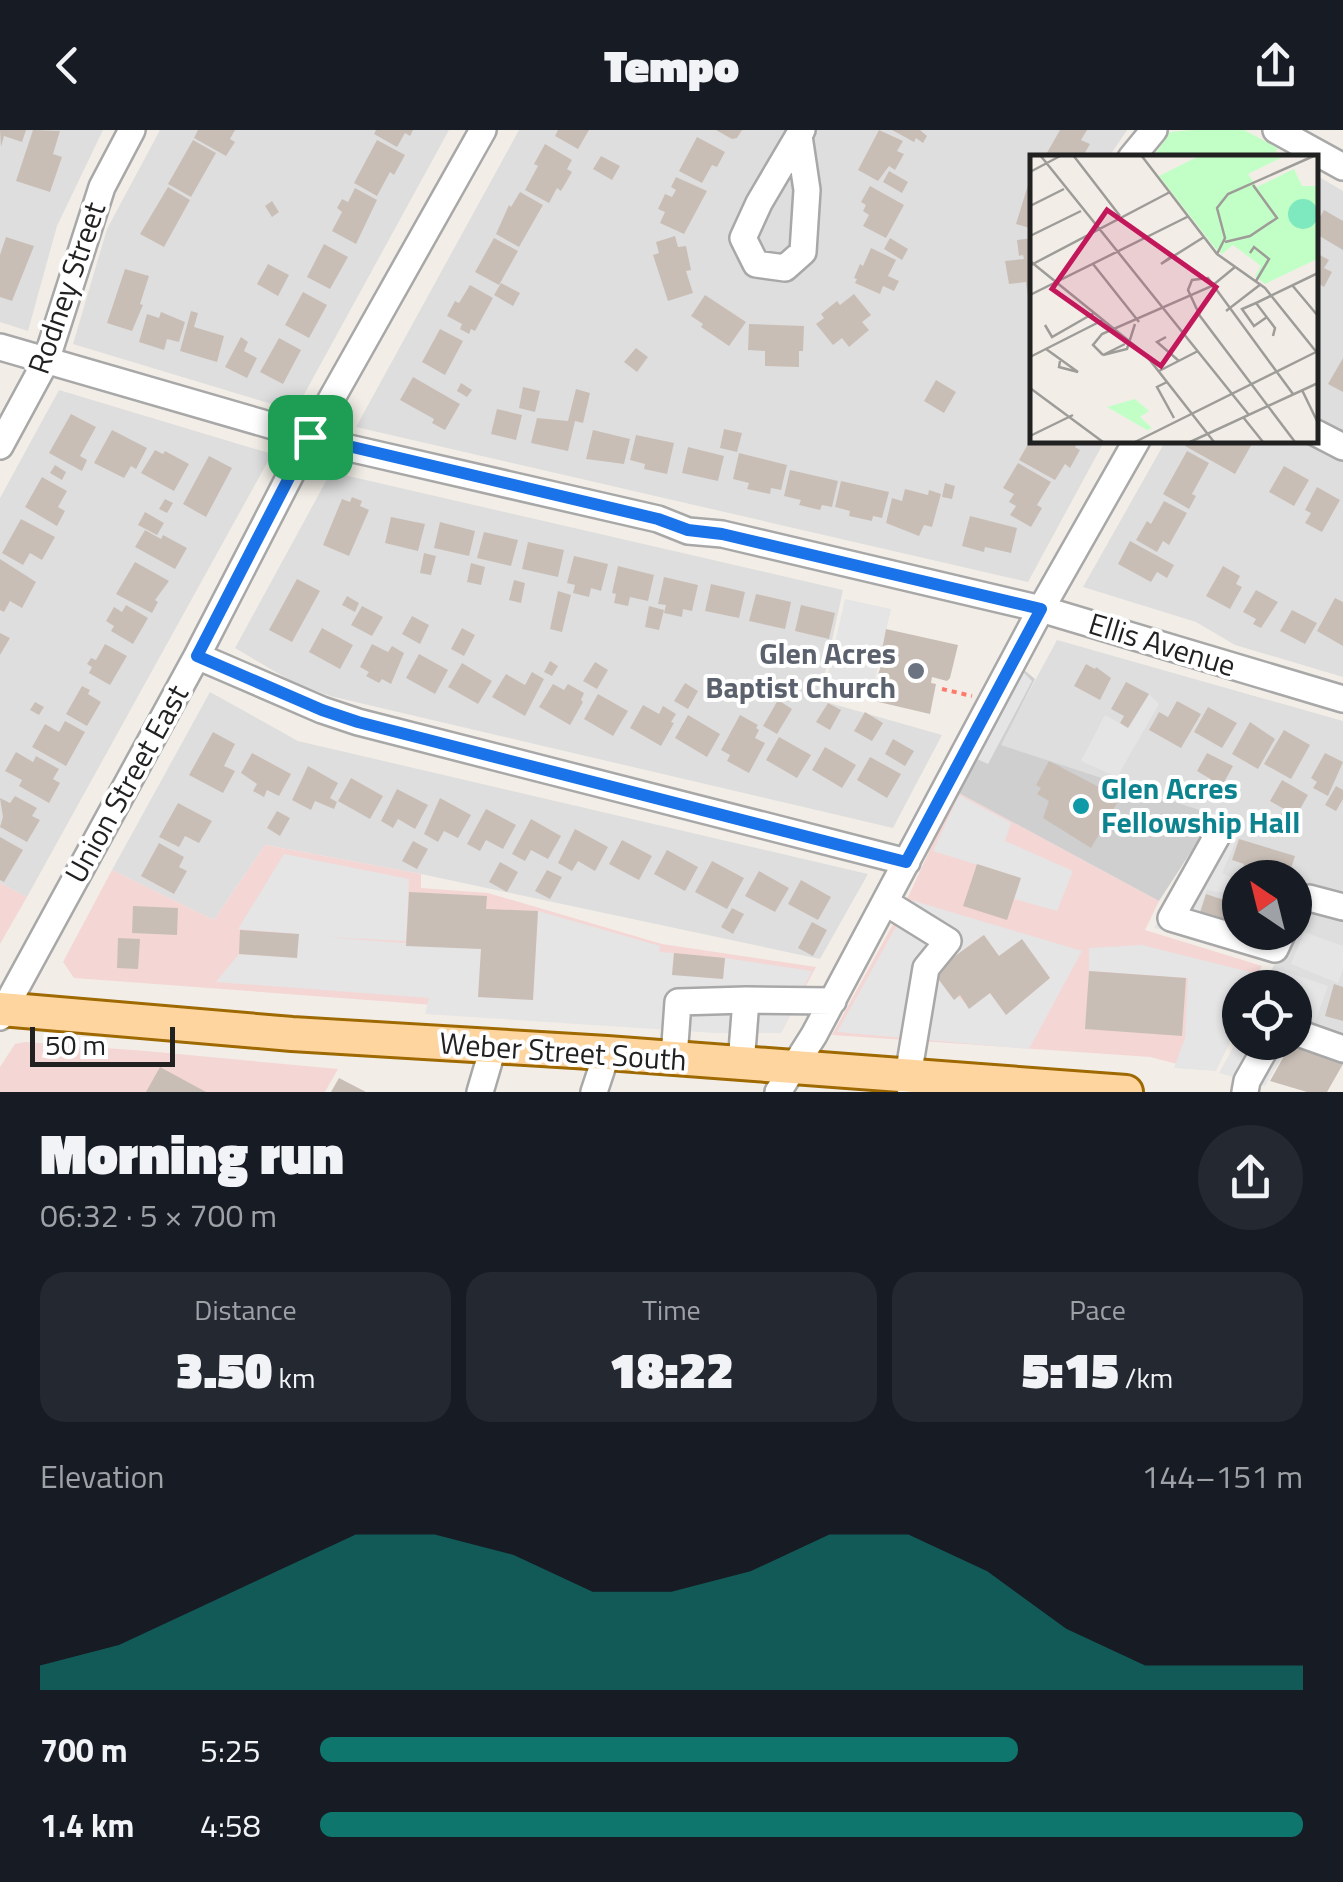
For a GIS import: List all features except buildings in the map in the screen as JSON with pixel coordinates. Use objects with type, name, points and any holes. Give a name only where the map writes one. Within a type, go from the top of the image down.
[{"type":"main road","name":"Weber Street South","points":[[1,1011],[674,1058],[741,1064],[786,1080],[1126,1092]]},
{"type":"street","name":"Rodney Street","points":[[0,446],[46,361],[102,187],[132,130]]},
{"type":"street","name":"Union Street East","points":[[1,1011],[197,656],[310,437],[483,130]]},
{"type":"street","points":[[1133,155],[1154,130]]},
{"type":"street","points":[[1276,130],[1343,167]]},
{"type":"street","points":[[801,133],[807,190],[803,252],[785,268],[756,264],[743,238],[759,202],[801,133]]},
{"type":"street","name":"Ellis Avenue","points":[[0,347],[310,437],[658,519],[688,530],[722,534],[1041,609],[1343,699]]},
{"type":"street","points":[[1318,434],[1343,448]]},
{"type":"street","points":[[786,1080],[833,1001],[1041,609],[1136,442]]},
{"type":"street","points":[[197,656],[358,722],[906,862]]},
{"type":"street","points":[[1217,836],[1172,918],[1222,933]]},
{"type":"street","points":[[1312,899],[1343,907]]},
{"type":"street","points":[[885,902],[948,942],[926,968],[909,1084]]},
{"type":"street","points":[[741,1064],[746,1000]]},
{"type":"street","points":[[674,1058],[678,1002],[833,1001]]},
{"type":"street","points":[[1312,1038],[1343,1049]]},
{"type":"street","points":[[480,1092],[493,1048]]},
{"type":"street","points":[[594,1092],[607,1053]]},
{"type":"street","points":[[1245,1092],[1246,1081],[1259,1060]]},
{"type":"path","points":[[942,690],[992,701]]},
{"type":"shaded area","points":[[0,130],[103,130],[57,226],[28,331],[0,322]]},
{"type":"shaded area","points":[[160,130],[449,130],[295,411],[73,344],[107,229]]},
{"type":"shaded area","points":[[519,130],[1127,130],[1110,155],[1030,155],[1030,442],[1104,442],[1028,582],[356,427]]},
{"type":"shaded area","points":[[1318,176],[1343,191],[1343,677],[1235,645],[1196,622],[1083,587],[1165,442],[1318,442]]},
{"type":"shaded area","points":[[59,390],[272,454],[27,897],[0,883],[0,498]]},
{"type":"shaded area","points":[[331,472],[843,590],[819,700],[942,735],[893,828],[330,696],[291,681],[235,648]]},
{"type":"shaded area","points":[[845,599],[891,609],[871,697],[825,687]]},
{"type":"shaded area","points":[[1057,640],[1343,721],[1343,1037],[1312,1026],[1312,970],[1272,970],[1275,963],[1231,950],[1312,950],[1312,860],[1222,860],[1222,947],[1156,928],[1215,815],[1000,745]]},
{"type":"shaded area","points":[[1023,669],[1035,679],[1001,745],[1215,815],[1159,901],[957,792]]},
{"type":"shaded area","points":[[1023,672],[1032,681],[988,764],[977,759]]},
{"type":"shaded area","points":[[210,692],[298,741],[868,874],[820,959],[265,845],[214,920],[112,870]]},
{"type":"shaded area","points":[[1149,694],[1159,704],[1117,777],[1081,761],[1105,715],[1128,728]]},
{"type":"shaded area","points":[[957,792],[1159,901],[1145,930],[1262,966],[1260,970],[1222,970],[1222,1026],[1201,1070],[1150,1057],[832,1035],[908,897]]},
{"type":"shaded area","points":[[959,795],[1011,823],[1005,841],[1073,871],[1057,911],[1014,899],[1020,878],[933,851]]},
{"type":"shaded area","points":[[1216,819],[1242,827],[1228,860],[1222,860],[1222,892],[1207,890],[1191,935],[1154,928]]},
{"type":"shaded area","points":[[265,845],[421,874],[421,888],[488,893],[662,944],[816,967],[782,1031],[74,978],[63,962],[112,870],[214,920]]},
{"type":"shaded area","points":[[284,854],[409,879],[406,941],[325,937],[481,949],[479,997],[533,999],[538,911],[660,946],[659,952],[674,953],[672,974],[723,979],[725,958],[812,971],[781,1033],[715,1033],[425,1014],[429,998],[216,982],[239,954],[297,958],[298,934],[238,929]]},
{"type":"shaded area","points":[[0,883],[27,897],[0,944]]},
{"type":"shaded area","points":[[911,900],[1082,951],[1029,1049],[837,1032]],"holes":[[[983,935],[999,956],[1022,940],[1050,978],[1006,1015],[990,993],[970,1008],[934,972]]]},
{"type":"shaded area","points":[[1312,935],[1343,946],[1343,969],[1338,983],[1291,964],[1297,950],[1312,950]]},
{"type":"shaded area","points":[[1142,945],[1242,970],[1222,970],[1222,1058],[1216,1071],[1174,1068],[1185,1038],[1188,978],[1089,971],[1089,948]]},
{"type":"shaded area","points":[[1312,981],[1328,986],[1315,1022],[1312,1021]]},
{"type":"shaded area","points":[[15,1044],[338,1069],[325,1092],[0,1092],[0,1067]]},
{"type":"shaded area","points":[[1226,1060],[1280,1060],[1265,1086],[1219,1073]]},
{"type":"green space","points":[[1244,130],[1278,148],[1274,155],[1154,155],[1170,132]]},
{"type":"place","name":"Glen Acres Baptist Church","points":[[916,671]]},
{"type":"place","name":"Glen Acres Fellowship Hall","points":[[1081,806]]},
{"type":"route","points":[[310,437],[658,519],[688,530],[722,534],[1041,609],[906,862],[358,722],[197,656],[310,437]]}]
